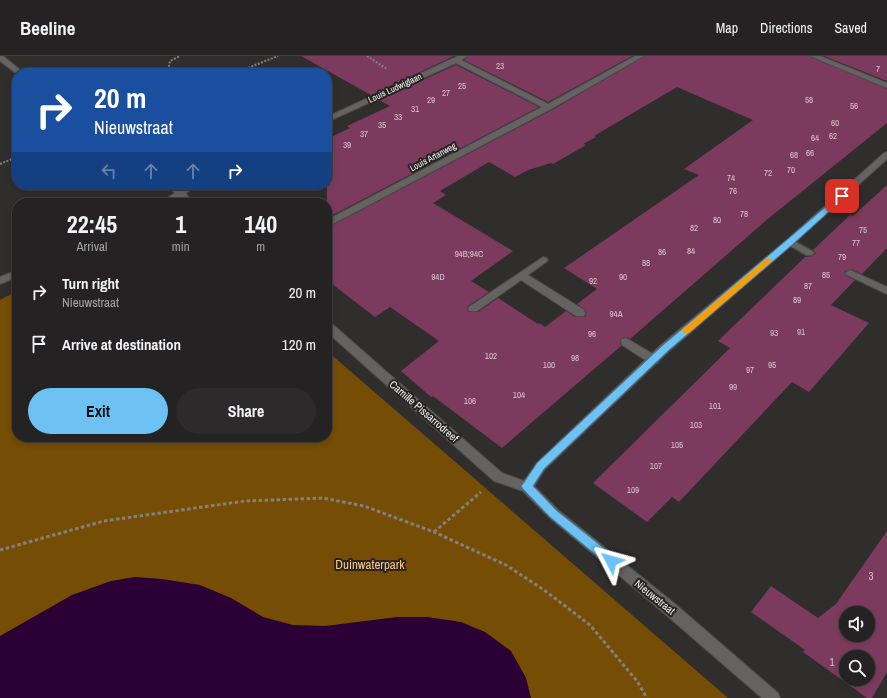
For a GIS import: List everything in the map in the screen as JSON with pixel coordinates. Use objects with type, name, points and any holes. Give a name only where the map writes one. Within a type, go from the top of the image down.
[{"type":"street","name":"Louis Ludwiglaan","points":[[332,118],[464,56]]},
{"type":"street","name":"Louis Artanweg","points":[[332,221],[548,107],[640,56]]},
{"type":"street","points":[[814,56],[887,86]]},
{"type":"street","points":[[0,57],[14,68]]},
{"type":"street","points":[[456,60],[548,107]]},
{"type":"street","points":[[526,486],[541,466],[666,348],[790,242],[887,155]]},
{"type":"street","points":[[177,190],[184,198]]},
{"type":"street","points":[[172,198],[186,190]]},
{"type":"street","points":[[790,242],[809,253]]},
{"type":"street","points":[[473,309],[543,260]]},
{"type":"street","points":[[850,273],[887,291]]},
{"type":"street","points":[[0,281],[12,275]]},
{"type":"street","points":[[521,275],[580,313]]},
{"type":"street","name":"Camille Pissarrodreef","points":[[332,330],[498,477],[526,486]]},
{"type":"street","points":[[626,342],[654,360]]},
{"type":"street","name":"Nieuwstraat","points":[[526,486],[554,514],[669,608],[773,698]]},
{"type":"path","points":[[172,68],[169,66],[170,61],[180,56]]},
{"type":"path","points":[[248,68],[278,56]]},
{"type":"path","points":[[0,164],[12,159]]},
{"type":"path","points":[[434,532],[498,477]]},
{"type":"path","points":[[0,550],[104,521],[246,501],[323,498],[364,506],[434,532],[506,565],[544,590],[590,625],[637,680],[647,698]]},
{"type":"green space","name":"Duinwaterpark","points":[[12,294],[12,442],[332,442],[332,355],[728,698],[0,698],[0,300]]},
{"type":"shaded area","points":[[135,577],[162,579],[200,585],[231,598],[263,617],[293,625],[325,626],[397,617],[427,617],[461,622],[485,632],[511,651],[526,678],[531,698],[0,698],[0,636],[72,595],[111,581]]},
{"type":"building","points":[[301,56],[454,56],[371,95],[332,73],[332,68],[323,68]]},
{"type":"building","points":[[469,56],[632,56],[548,102],[464,60]]},
{"type":"building","points":[[645,56],[809,56],[887,89],[887,123],[769,218],[630,339],[626,337],[622,338],[620,342],[621,346],[502,448],[433,396],[431,397],[401,371],[439,341],[390,307],[375,317],[332,284],[332,225],[552,110]],"holes":[[[677,87],[753,120],[684,169],[699,175],[564,268],[597,289],[577,304],[585,310],[585,317],[575,317],[566,311],[545,327],[498,298],[478,312],[468,312],[468,306],[489,292],[471,281],[513,251],[433,203],[446,195],[440,191],[489,162],[515,177],[528,170],[551,163],[553,164],[586,145],[583,144],[596,137],[594,136]]]},
{"type":"building","points":[[824,56],[887,56],[887,81]]},
{"type":"building","points":[[456,65],[539,107],[332,215],[332,198],[327,198],[327,190],[332,190],[332,137],[350,128],[347,126],[390,106],[379,100]]},
{"type":"building","points":[[887,185],[887,248],[862,274],[851,269],[844,272],[846,276],[855,280],[831,305],[869,323],[809,392],[792,382],[679,502],[672,497],[647,522],[593,483],[730,348],[718,341],[805,257],[813,256],[816,253],[813,250],[850,215],[853,216]]},
{"type":"building","points":[[887,531],[887,672],[872,698],[867,698],[850,686],[875,686],[875,650],[839,650],[839,678],[803,652],[805,650],[751,612],[771,586],[818,618],[836,604]]},
{"type":"slow traffic","points":[[686,331],[769,260]]},
{"type":"route","points":[[611,561],[554,514],[526,486],[541,466],[666,348],[842,196]]}]
